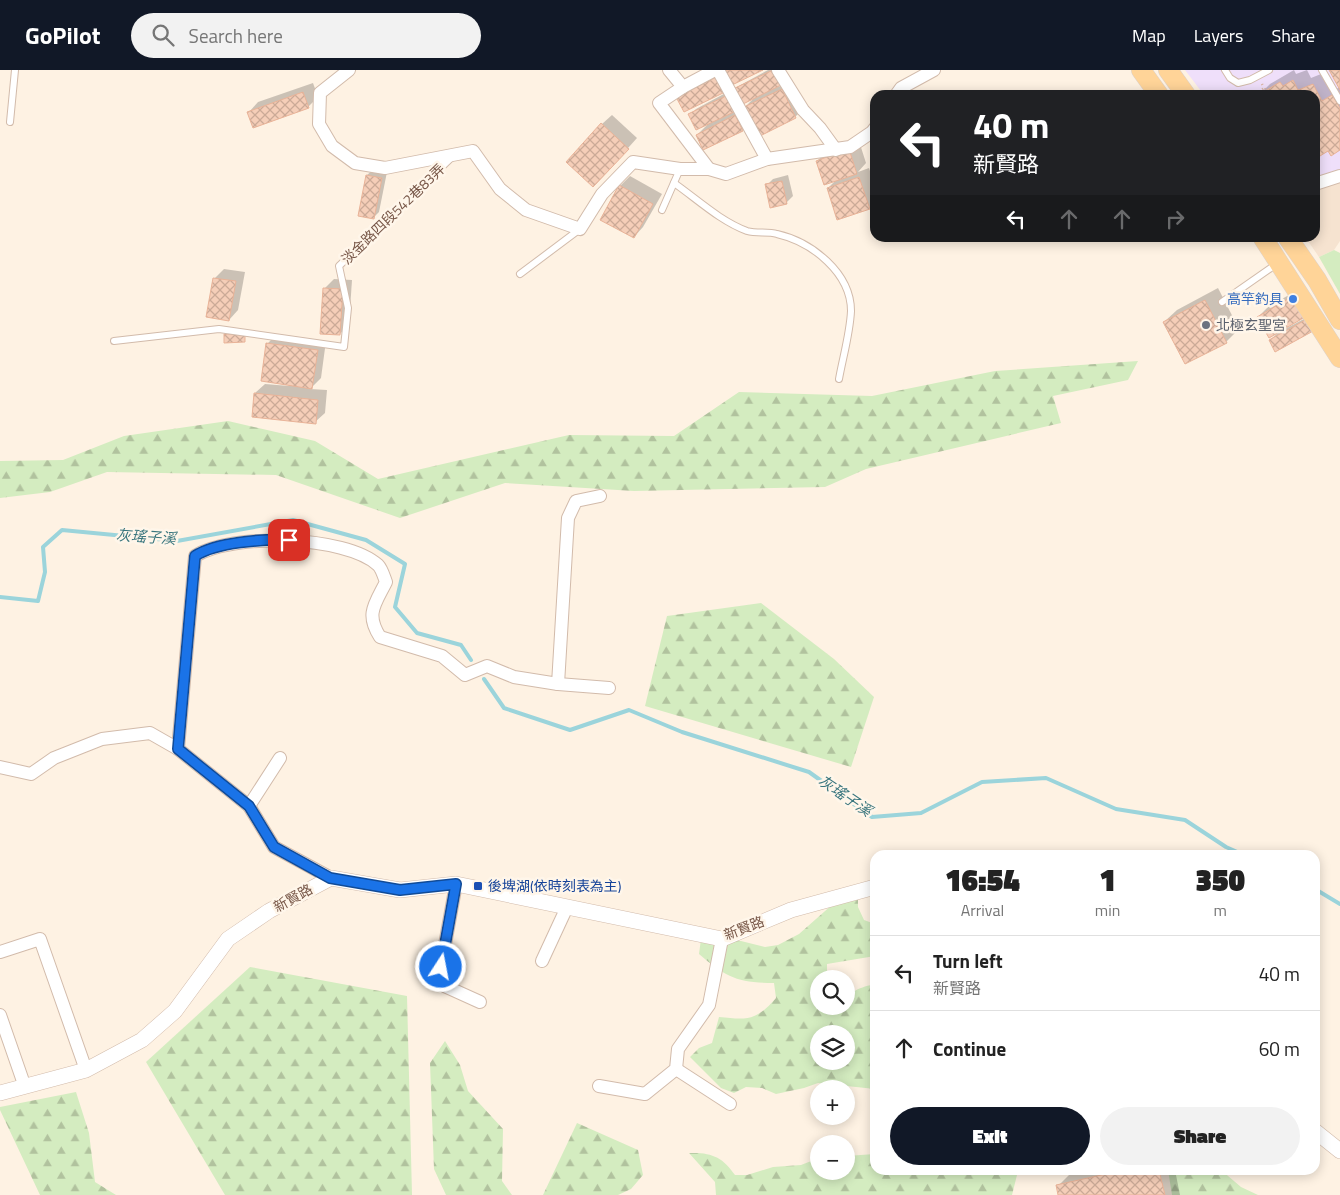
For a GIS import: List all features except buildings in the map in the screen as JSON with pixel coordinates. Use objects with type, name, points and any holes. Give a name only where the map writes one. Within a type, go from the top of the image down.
[{"type":"main road","points":[[1141,70],[1155,90]]},
{"type":"main road","points":[[1168,70],[1182,90]]},
{"type":"main road","points":[[1265,242],[1340,358]]},
{"type":"main road","points":[[1291,242],[1317,280],[1340,320]]},
{"type":"street","points":[[349,70],[320,92],[319,124],[332,146],[355,163],[385,168],[473,151],[500,189],[526,210],[580,229],[602,194],[633,162],[680,169],[709,170],[726,174],[768,159],[836,150],[850,146],[870,133]]},
{"type":"street","points":[[669,70],[683,87]]},
{"type":"street","points":[[709,170],[659,103],[683,87],[716,70],[768,159]]},
{"type":"street","points":[[778,70],[802,110],[820,128],[836,150]]},
{"type":"street","points":[[899,90],[934,70]]},
{"type":"street","points":[[1320,182],[1340,176]]},
{"type":"street","points":[[558,684],[568,518],[576,501],[600,496]]},
{"type":"street","points":[[178,749],[195,556],[207,549],[275,540],[317,542],[360,552],[380,566],[386,582],[371,611],[373,626],[380,637],[442,656],[465,675],[487,666],[514,677],[558,684],[609,688]]},
{"type":"street","points":[[0,767],[31,774],[54,758],[102,739],[150,733],[178,749],[249,806],[274,847],[330,878]]},
{"type":"street","points":[[249,806],[280,758]]},
{"type":"street","name":"新賢路","points":[[0,1093],[86,1070],[142,1040],[175,1011],[228,939],[269,911],[330,878],[400,890],[456,884],[722,939],[791,910],[870,888]]},
{"type":"street","points":[[456,884],[438,983],[480,1002]]},
{"type":"street","points":[[542,961],[567,907]]},
{"type":"street","points":[[0,952],[40,939],[86,1070]]},
{"type":"street","points":[[599,1086],[645,1094],[676,1069],[678,1049],[709,1005],[722,939]]},
{"type":"street","points":[[0,1015],[25,1087]]},
{"type":"street","points":[[676,1069],[730,1104]]},
{"type":"street","points":[[1320,1135],[1340,1151]]},
{"type":"lane","points":[[10,122],[14,70]]},
{"type":"lane","points":[[1225,70],[1230,78],[1238,83],[1250,80],[1269,70]]},
{"type":"lane","points":[[1322,70],[1340,101]]},
{"type":"lane","name":"淡金路四段542巷83弄","points":[[114,340],[219,330],[344,347],[348,308],[339,266],[456,154]]},
{"type":"lane","points":[[662,210],[680,169]]},
{"type":"lane","points":[[674,183],[726,220],[748,231],[778,234],[814,250],[831,265],[844,284],[851,310],[839,379]]},
{"type":"lane","points":[[520,274],[580,229]]},
{"type":"lane","points":[[1222,302],[1279,262]]},
{"type":"path","points":[[1262,83],[1265,90]]},
{"type":"shaded area","points":[[1185,70],[1340,70],[1340,175],[1320,180],[1320,90],[1200,90]]},
{"type":"shaded area","points":[[1340,175],[1340,241],[1334,250],[1319,257],[1309,242],[1320,242],[1320,180]]},
{"type":"green space","points":[[1334,250],[1340,253],[1340,294],[1319,257]]},
{"type":"green space","points":[[1138,361],[1128,380],[1053,396],[1061,423],[866,469],[825,487],[634,491],[505,483],[400,518],[276,475],[107,472],[50,492],[0,498],[0,461],[63,460],[124,436],[228,421],[315,441],[378,479],[569,435],[674,436],[739,392],[872,396],[995,371]]},
{"type":"green space","points":[[761,603],[834,659],[874,697],[851,767],[645,706],[667,616]]},
{"type":"green space","points":[[858,893],[858,907],[864,920],[870,922],[870,957],[827,964],[827,970],[810,970],[810,1015],[855,1015],[855,991],[870,985],[870,1088],[855,1087],[855,1080],[810,1080],[810,1086],[776,1094],[762,1088],[746,1087],[734,1093],[721,1088],[690,1057],[699,1048],[712,1043],[719,1017],[737,1019],[757,1015],[776,998],[774,983],[750,982],[733,977],[717,968],[699,954],[701,939],[741,941],[765,947],[778,945],[799,934],[833,904]]},
{"type":"green space","points":[[250,967],[407,996],[412,1195],[225,1195],[146,1062]]},
{"type":"green space","points":[[445,1041],[460,1065],[468,1091],[503,1129],[502,1181],[512,1195],[446,1195],[434,1169],[430,1063]]},
{"type":"green space","points":[[76,1092],[89,1133],[95,1182],[116,1195],[40,1195],[0,1110],[0,1107]]},
{"type":"green space","points":[[577,1123],[638,1150],[643,1175],[631,1189],[618,1195],[543,1195]]},
{"type":"green space","points":[[689,1153],[704,1153],[716,1157],[726,1164],[735,1175],[747,1175],[773,1167],[801,1165],[810,1162],[810,1180],[855,1180],[855,1155],[870,1154],[870,1175],[1017,1175],[1012,1195],[716,1195],[715,1182]]},
{"type":"green space","points":[[1169,1175],[1227,1175],[1241,1187],[1258,1195],[1172,1195]]},
{"type":"waterway","name":"灰瑤子溪","points":[[0,597],[38,601],[45,572],[43,547],[62,530],[177,541],[293,520],[366,540],[405,564],[395,607],[417,633],[461,645],[471,660]]},
{"type":"waterway","name":"灰瑤子溪","points":[[484,679],[504,708],[570,730],[629,710],[682,732],[809,772],[872,817],[921,813],[982,782],[1046,778],[1116,809],[1185,820],[1233,850]]},
{"type":"waterway","name":"灰瑤子溪","points":[[1320,892],[1340,904]]},
{"type":"place","name":"高竿釣具","points":[[1293,299]]},
{"type":"place","name":"北極玄聖宮","points":[[1206,325]]},
{"type":"place","name":"後埤湖(依時刻表為主)","points":[[478,886]]},
{"type":"route","points":[[289,540],[275,540],[207,549],[195,556],[178,749],[249,806],[274,847],[330,878],[400,890],[456,884],[441,967]]}]
